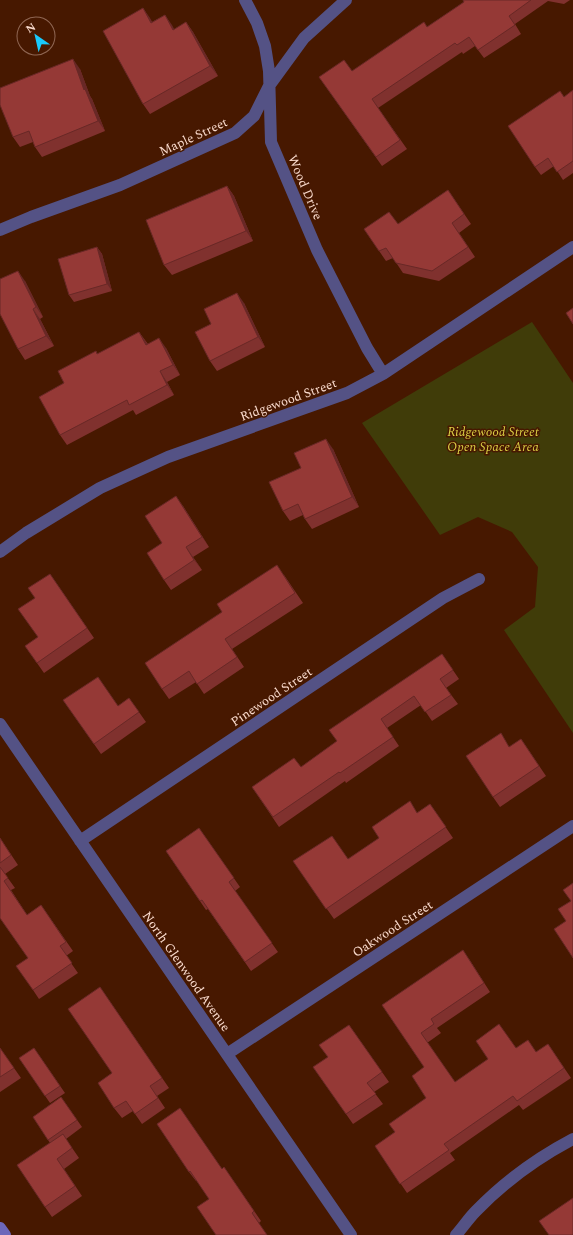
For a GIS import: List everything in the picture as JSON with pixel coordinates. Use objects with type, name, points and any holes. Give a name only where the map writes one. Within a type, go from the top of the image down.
[{"type":"street","name":"Wood Drive","points":[[245,0],[257,22],[265,46],[269,71],[271,142],[317,250],[367,348],[382,374]]},
{"type":"street","name":"Maple Street","points":[[0,230],[120,185],[235,133],[254,116],[269,86],[304,38],[346,0]]},
{"type":"street","name":"Ridgewood Street","points":[[0,552],[26,533],[100,488],[168,457],[347,393],[382,374],[573,247]]},
{"type":"street","name":"Pinewood Street","points":[[80,840],[443,598],[479,579]]},
{"type":"street","name":"North Glenwood Avenue","points":[[0,724],[351,1235]]},
{"type":"street","name":"Oakwood Street","points":[[227,1054],[573,826]]},
{"type":"street","points":[[456,1235],[476,1211],[511,1178],[556,1148],[573,1139]]},
{"type":"street","points":[[0,1228],[5,1235]]},
{"type":"green space","name":"Ridgewood Street Open Space Area","points":[[532,322],[573,383],[573,733],[504,630],[535,607],[538,567],[512,532],[478,517],[440,535],[362,423]]},
{"type":"building","points":[[463,0],[531,0],[509,16],[515,25],[478,50],[469,37],[457,45],[455,43],[372,99],[400,140],[376,157],[319,77],[344,60],[352,71],[424,22],[427,27],[464,2]]},
{"type":"building","points":[[143,8],[151,23],[165,15],[173,30],[186,22],[210,66],[143,104],[103,31]]},
{"type":"building","points":[[73,59],[84,90],[85,89],[98,121],[35,147],[29,131],[13,137],[0,105],[0,88]]},
{"type":"building","points":[[573,90],[573,161],[557,172],[548,158],[535,167],[508,126],[560,91],[564,97]]},
{"type":"building","points":[[227,186],[246,231],[164,265],[146,220]]},
{"type":"building","points":[[448,190],[464,214],[452,223],[468,247],[432,271],[396,263],[386,248],[379,251],[364,229],[389,212],[398,224]]},
{"type":"building","points":[[97,247],[107,284],[69,295],[58,259]]},
{"type":"building","points":[[18,271],[36,307],[33,309],[46,336],[18,349],[0,314],[0,279]]},
{"type":"building","points":[[237,293],[258,337],[210,361],[195,332],[211,324],[204,309]]},
{"type":"building","points":[[573,308],[573,324],[566,313]]},
{"type":"building","points":[[139,332],[146,345],[159,338],[173,365],[160,371],[167,385],[129,405],[127,400],[60,435],[39,397],[64,383],[58,371],[96,351],[97,354]]},
{"type":"building","points":[[326,439],[352,497],[305,519],[298,504],[283,511],[269,482],[301,468],[294,453]]},
{"type":"building","points":[[176,496],[202,537],[186,547],[194,560],[164,580],[147,553],[162,543],[145,516]]},
{"type":"building","points":[[277,565],[295,593],[225,639],[237,657],[197,684],[189,671],[162,689],[145,663],[222,612],[217,604]]},
{"type":"building","points":[[50,574],[87,628],[37,663],[25,646],[38,637],[18,609],[35,598],[28,588]]},
{"type":"building","points":[[442,654],[453,670],[440,679],[451,695],[425,712],[414,696],[381,719],[393,737],[273,817],[252,787],[294,758],[301,767],[337,741],[329,730]]},
{"type":"building","points":[[98,677],[118,706],[129,698],[139,712],[94,744],[63,700]]},
{"type":"building","points":[[501,733],[509,747],[521,739],[539,766],[493,797],[466,756]]},
{"type":"building","points":[[410,801],[417,813],[430,804],[446,827],[326,909],[293,861],[332,836],[348,859],[379,838],[372,827]]},
{"type":"building","points":[[199,828],[234,878],[229,882],[272,943],[245,962],[202,900],[200,901],[166,851]]},
{"type":"building","points":[[0,838],[11,855],[0,863]]},
{"type":"building","points":[[0,867],[8,878],[4,881],[27,915],[41,905],[66,942],[60,946],[72,963],[33,990],[16,966],[28,958],[0,918]]},
{"type":"building","points":[[573,883],[573,958],[554,929],[566,921],[558,909],[571,901],[563,890]]},
{"type":"building","points":[[463,950],[484,983],[431,1019],[434,1024],[421,1033],[455,1082],[488,1059],[476,1041],[499,1024],[516,1048],[528,1040],[536,1052],[548,1044],[564,1068],[517,1101],[513,1096],[444,1144],[449,1150],[400,1184],[375,1146],[395,1132],[389,1124],[426,1098],[412,1076],[424,1067],[382,1005]]},
{"type":"building","points":[[100,987],[162,1078],[150,1086],[158,1098],[135,1114],[126,1101],[114,1108],[98,1083],[112,1073],[68,1009]]},
{"type":"building","points":[[349,1025],[382,1072],[367,1083],[376,1094],[346,1114],[313,1067],[328,1057],[319,1045]]},
{"type":"building","points":[[0,1048],[14,1068],[0,1077]]},
{"type":"building","points":[[34,1048],[60,1086],[45,1096],[19,1058]]},
{"type":"building","points":[[61,1097],[77,1120],[48,1140],[33,1117]]},
{"type":"building","points":[[180,1108],[222,1169],[224,1167],[254,1211],[252,1213],[267,1235],[216,1235],[197,1207],[209,1199],[157,1124]]},
{"type":"building","points":[[63,1134],[72,1148],[57,1159],[75,1186],[45,1207],[17,1165]]},
{"type":"building","points":[[573,1198],[573,1235],[549,1235],[539,1221]]}]
